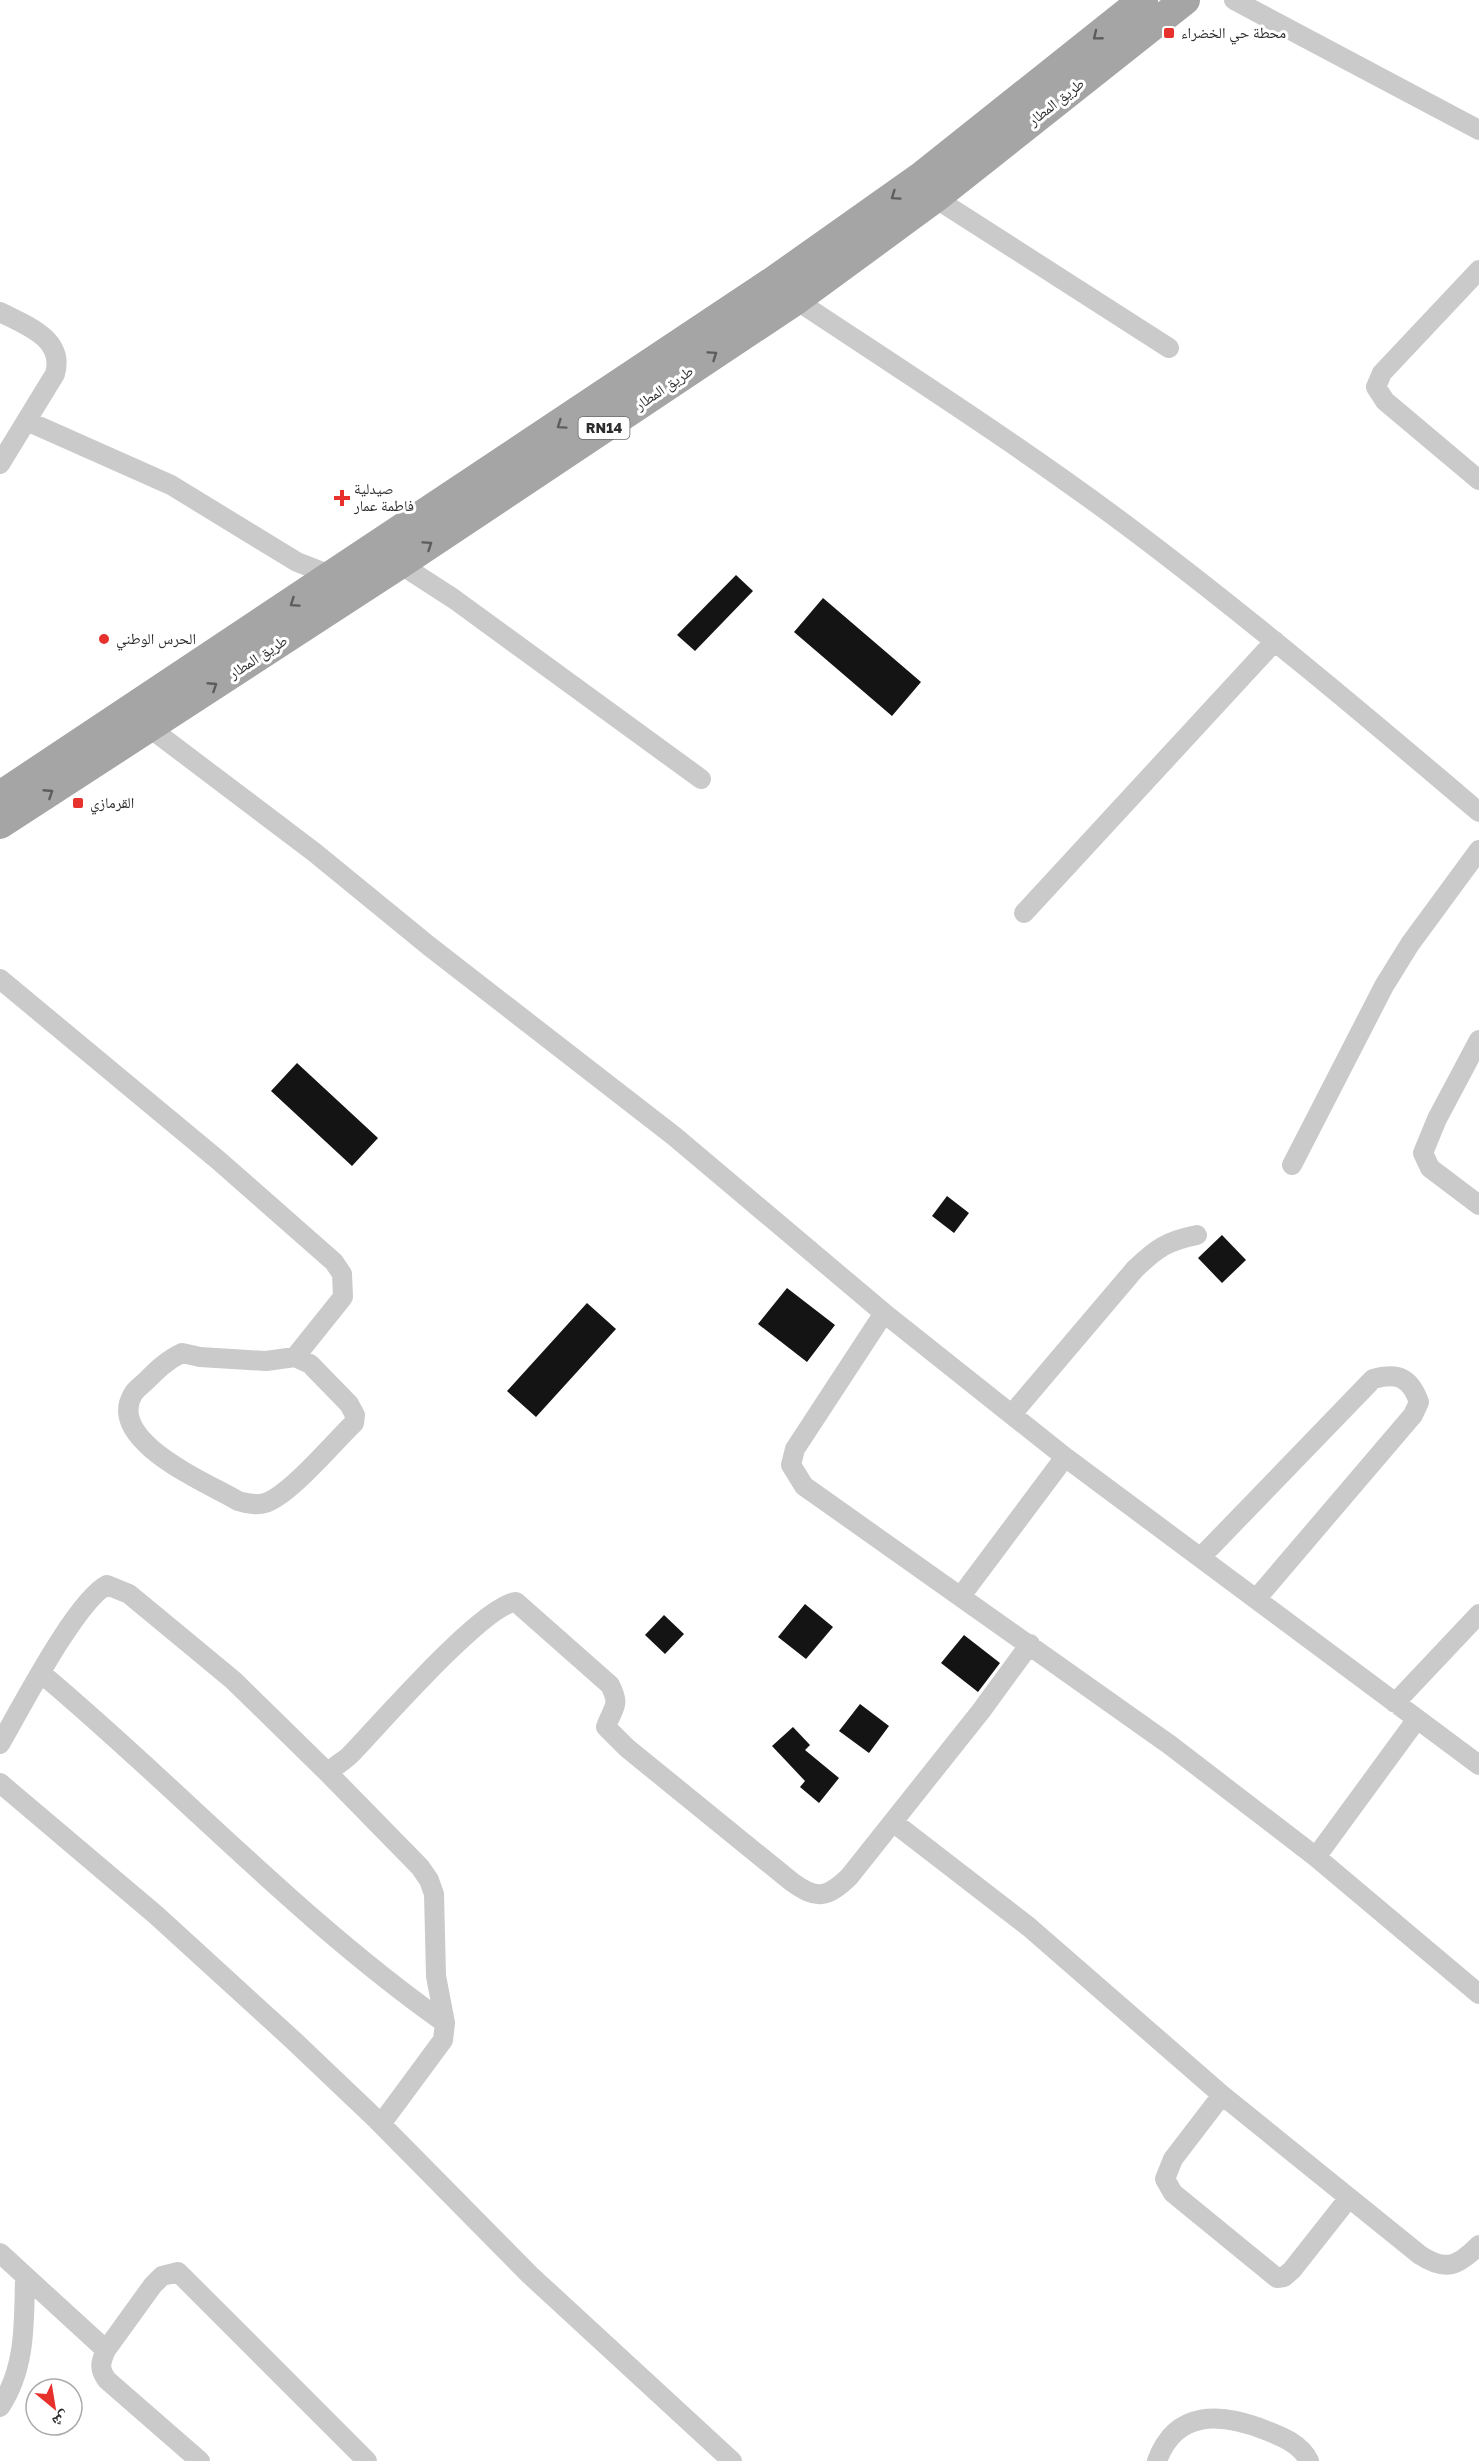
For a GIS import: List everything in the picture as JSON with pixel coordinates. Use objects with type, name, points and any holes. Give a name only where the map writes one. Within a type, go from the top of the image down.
[{"type":"main road","name":"طريق المطار","points":[[0,796],[333,576],[617,403],[796,300],[1140,8],[1185,0]]},
{"type":"main road","name":"طريق المطار","points":[[0,824],[400,564],[617,403],[929,187]]},
{"type":"street","points":[[1234,0],[1479,130]]},
{"type":"street","points":[[929,187],[1169,348]]},
{"type":"street","points":[[1479,270],[1382,373],[1376,387],[1385,401],[1479,480]]},
{"type":"street","points":[[796,300],[925,385],[1104,509],[1275,641],[1479,812]]},
{"type":"street","points":[[0,312],[50,340],[56,352],[58,365],[55,374],[0,464]]},
{"type":"street","points":[[27,421],[171,485],[297,562],[333,576]]},
{"type":"street","points":[[400,564],[454,599],[701,779]]},
{"type":"street","points":[[1024,913],[1275,641]]},
{"type":"street","points":[[150,728],[314,852],[429,946],[674,1136],[884,1313],[1065,1457],[1479,1765]]},
{"type":"street","points":[[1292,1165],[1384,986],[1410,944],[1479,850]]},
{"type":"street","points":[[0,979],[244,1182],[334,1262],[342,1274],[343,1297],[295,1357],[266,1361],[200,1357],[182,1353],[169,1359],[133,1393],[128,1409],[133,1428],[141,1442],[238,1501],[253,1505],[264,1504],[281,1495],[354,1423],[355,1415],[349,1404],[310,1364],[295,1357]]},
{"type":"street","points":[[1479,1040],[1437,1119],[1423,1153],[1430,1168],[1479,1205]]},
{"type":"street","points":[[1012,1414],[1135,1269],[1157,1248],[1174,1240],[1197,1235]]},
{"type":"street","points":[[884,1313],[805,1430],[795,1449],[791,1465],[804,1486],[1170,1745],[1316,1857],[1479,1994]]},
{"type":"street","points":[[1201,1557],[1372,1379],[1387,1375],[1400,1376],[1415,1389],[1419,1402],[1413,1415],[1257,1598]]},
{"type":"street","points":[[961,1596],[1065,1457]]},
{"type":"street","points":[[0,1744],[89,1599],[107,1585],[129,1594],[233,1680],[328,1773],[409,1855],[429,1880],[434,1894],[436,1976],[445,2023],[443,2040],[381,2124]]},
{"type":"street","points":[[328,1773],[351,1754],[455,1645],[499,1608],[516,1602],[610,1685],[616,1698],[616,1708],[606,1726],[615,1737],[720,1825],[803,1890],[815,1895],[824,1895],[837,1888],[893,1822],[981,1711],[1030,1644]]},
{"type":"street","points":[[1395,1703],[1479,1614]]},
{"type":"street","points":[[42,1674],[112,1732],[323,1926],[404,1995],[445,2023]]},
{"type":"street","points":[[1316,1857],[1417,1719]]},
{"type":"street","points":[[0,1783],[156,1915],[381,2124],[530,2275],[732,2461]]},
{"type":"street","points":[[893,1822],[1029,1927],[1222,2095],[1348,2199],[1434,2264],[1455,2264],[1479,2246]]},
{"type":"street","points":[[1222,2095],[1173,2159],[1165,2179],[1173,2193],[1266,2271],[1277,2278],[1284,2277],[1292,2270],[1348,2199]]},
{"type":"street","points":[[0,2253],[106,2350]]},
{"type":"street","points":[[200,2461],[107,2380],[101,2372],[101,2362],[106,2350],[153,2285],[162,2276],[178,2272],[367,2461]]},
{"type":"street","points":[[0,2407],[9,2393],[20,2365],[25,2277]]},
{"type":"street","points":[[1157,2461],[1162,2447],[1172,2434],[1201,2419],[1215,2417],[1254,2426],[1278,2435],[1293,2443],[1309,2461]]},
{"type":"building","points":[[736,575],[753,591],[695,651],[677,635]]},
{"type":"building","points":[[823,598],[921,682],[892,716],[794,632]]},
{"type":"building","points":[[297,1063],[378,1138],[352,1166],[271,1091]]},
{"type":"building","points":[[947,1196],[969,1213],[954,1233],[932,1216]]},
{"type":"building","points":[[1222,1235],[1246,1260],[1222,1283],[1198,1258]]},
{"type":"building","points":[[787,1288],[835,1325],[807,1362],[758,1324]]},
{"type":"building","points":[[587,1303],[616,1329],[536,1417],[507,1391]]},
{"type":"building","points":[[805,1604],[833,1627],[806,1659],[778,1637]]},
{"type":"building","points":[[664,1615],[684,1634],[665,1654],[645,1635]]},
{"type":"building","points":[[964,1635],[1000,1663],[978,1692],[941,1663]]},
{"type":"building","points":[[860,1704],[889,1726],[869,1753],[839,1731]]},
{"type":"building","points":[[793,1727],[810,1745],[805,1750],[839,1778],[819,1803],[800,1787],[805,1781],[772,1746]]},
{"type":"place","name":"محطة حي الخضراء","points":[[1169,33]]},
{"type":"place","name":"صيدلية فاطمة عمار","points":[[342,498]]},
{"type":"place","name":"الحرس الوطني","points":[[104,639]]},
{"type":"place","name":"القرمازي","points":[[78,803]]}]
